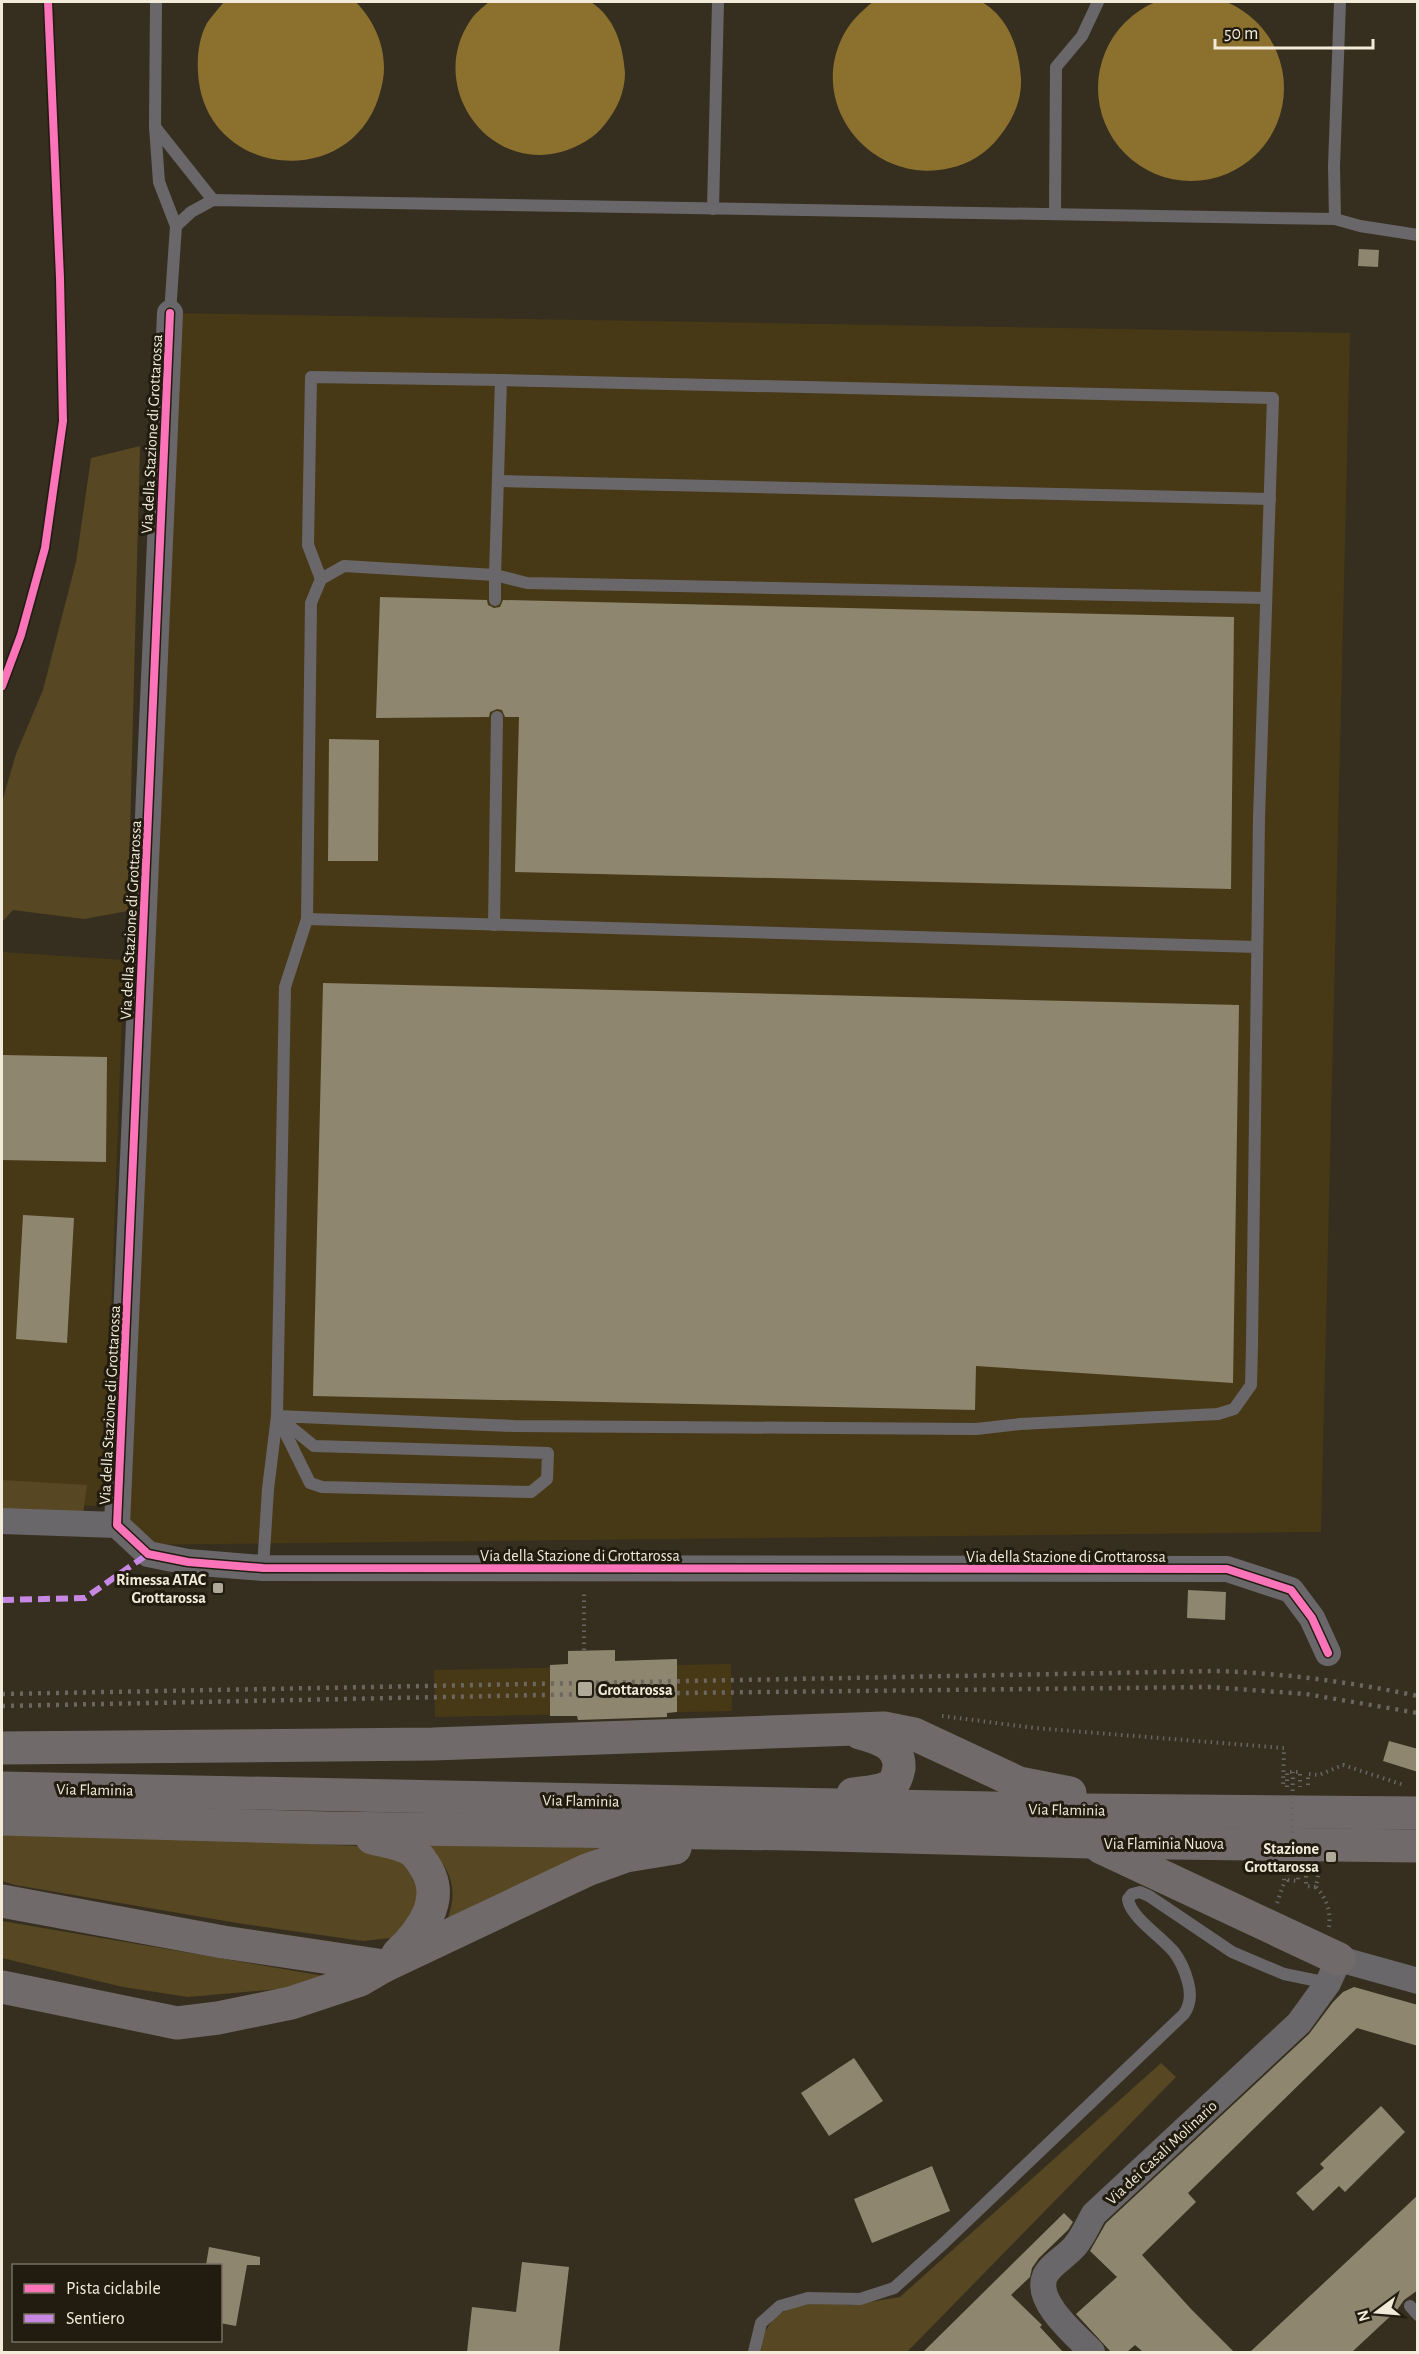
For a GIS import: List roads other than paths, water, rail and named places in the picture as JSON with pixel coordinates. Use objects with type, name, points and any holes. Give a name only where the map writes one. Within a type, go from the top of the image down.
[{"type":"highway","points":[[2,1748],[444,1744],[868,1728],[914,1734],[1019,1783],[1160,1810]]},
{"type":"highway","points":[[812,1803],[887,1786],[894,1782],[898,1773],[896,1752],[888,1743],[876,1737],[844,1730]]},
{"type":"highway","name":"Via Flaminia","points":[[2,1788],[1160,1810]]},
{"type":"highway","name":"Via Flaminia Nuova","points":[[1160,1810],[1406,1804]]},
{"type":"highway","name":"Via Flaminia","points":[[2,1819],[326,1828],[793,1834],[1090,1842]]},
{"type":"highway","points":[[326,1828],[408,1848],[416,1853],[428,1870],[433,1891],[429,1916],[414,1939],[384,1966]]},
{"type":"highway","points":[[2,1987],[177,2023],[218,2018],[291,2003],[360,1980],[384,1966],[587,1870],[611,1861],[642,1853],[793,1834]]},
{"type":"highway","points":[[1090,1842],[1334,1971]]},
{"type":"highway","name":"Via Flaminia Nuova","points":[[1090,1842],[1418,1846]]},
{"type":"highway","points":[[2,1901],[223,1942],[384,1966]]},
{"type":"street","name":"Via della Stazione di Grottarossa","points":[[170,313],[117,1525],[148,1554],[188,1562],[263,1568],[1227,1569],[1291,1590],[1312,1618],[1328,1653]]},
{"type":"street","points":[[2,1521],[117,1525]]},
{"type":"street","points":[[1334,1971],[1418,1981]]},
{"type":"street","name":"Via dei Casali Molinario","points":[[1092,2352],[1052,2310],[1044,2292],[1045,2275],[1077,2244],[1094,2214],[1299,2023],[1334,1971]]},
{"type":"lane","points":[[156,2],[155,127],[159,182],[176,226],[170,313]]},
{"type":"lane","points":[[713,209],[718,2]]},
{"type":"lane","points":[[1055,214],[1056,67],[1082,36],[1098,2]]},
{"type":"lane","points":[[1335,219],[1334,166],[1340,2]]},
{"type":"lane","points":[[155,127],[213,200]]},
{"type":"lane","points":[[176,226],[191,212],[213,200],[1335,219],[1360,226],[1418,235]]},
{"type":"lane","points":[[277,1416],[513,1426],[976,1429],[1020,1424],[1218,1414],[1234,1410],[1251,1385],[1259,818],[1273,398],[311,377],[308,545],[321,579]]},
{"type":"lane","points":[[495,600],[501,380]]},
{"type":"lane","points":[[498,482],[1270,499]]},
{"type":"lane","points":[[263,1568],[268,1489],[277,1416],[285,987],[307,919],[311,603],[321,579],[344,566],[495,575],[528,583],[1266,598]]},
{"type":"lane","points":[[494,925],[497,717]]},
{"type":"lane","points":[[307,919],[1257,947]]},
{"type":"lane","points":[[277,1416],[314,1446],[548,1453],[547,1479],[531,1492],[322,1487],[310,1483],[277,1416]]},
{"type":"lane","points":[[754,2352],[761,2323],[780,2306],[808,2298],[860,2299],[894,2288],[1185,2014],[1191,1995],[1183,1967],[1160,1936],[1131,1909],[1128,1899],[1132,1894],[1140,1892],[1149,1896],[1232,1952],[1284,1974],[1334,1971]]},
{"type":"railway","points":[[2,1694],[1215,1671],[1317,1679],[1418,1696]]},
{"type":"railway","points":[[2,1706],[591,1694],[1209,1687],[1306,1694],[1418,1713]]},
{"type":"place","name":"Rimessa ATAC Grottarossa","points":[[218,1588]]},
{"type":"place","name":"Grottarossa","points":[[585,1689]]},
{"type":"place","name":"Stazione Grottarossa","points":[[1331,1857]]}]
